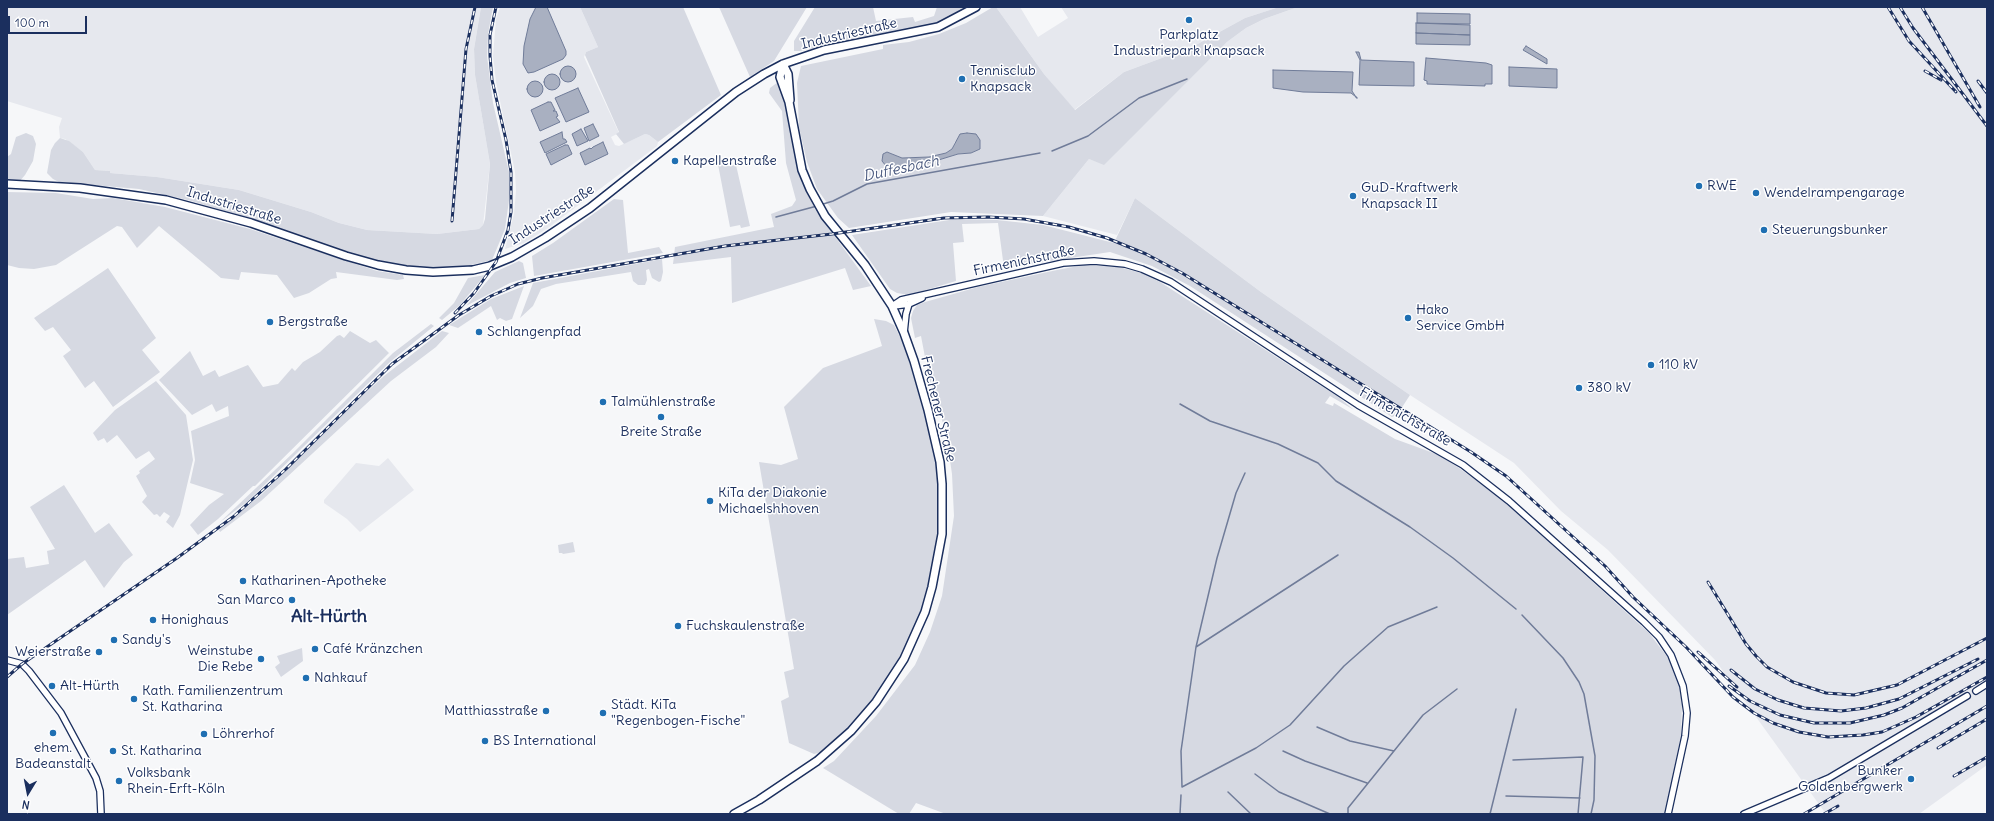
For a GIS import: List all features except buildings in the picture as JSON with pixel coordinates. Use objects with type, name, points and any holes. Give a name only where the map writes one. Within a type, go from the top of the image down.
[{"type":"main road","name":"Industriestraße","points":[[7,184],[80,188],[160,198],[221,213],[378,265],[406,270],[433,272],[472,270],[506,260],[545,238],[590,208],[736,92],[783,64],[824,50],[938,27],[976,7]]},
{"type":"main road","name":"Frechener Straße","points":[[734,814],[759,800],[809,767],[835,747],[876,702],[901,665],[915,638],[925,612],[939,557],[942,528],[942,484],[940,462],[919,378],[904,333],[892,306],[865,265],[816,201],[802,170],[789,102],[780,77],[783,64]]},
{"type":"street","name":"Firmenichstraße","points":[[892,306],[901,300],[1073,262],[1108,261],[1142,269],[1182,289],[1358,404],[1437,449],[1477,475],[1509,501],[1644,622],[1659,637],[1671,655],[1684,686],[1687,712],[1685,736],[1668,814]]},
{"type":"street","name":"Firmenichstraße","points":[[892,306],[909,304],[929,294]]},
{"type":"street","points":[[904,333],[906,314],[909,304]]},
{"type":"street","points":[[7,660],[17,661],[26,667],[52,700],[96,778],[100,791],[101,814]]},
{"type":"street","points":[[1976,691],[1987,684]]},
{"type":"street","points":[[1744,814],[1829,778],[1967,696]]},
{"type":"shaded area","points":[[7,7],[481,7],[474,49],[475,75],[490,164],[483,225],[479,229],[437,234],[367,230],[339,223],[311,212],[239,190],[157,177],[110,173],[110,171],[95,170],[83,152],[65,139],[60,138],[59,127],[62,118],[7,101]]},
{"type":"shaded area","points":[[481,7],[493,7],[488,34],[487,56],[493,103],[509,172],[510,193],[505,229],[492,260],[467,266],[447,268],[422,268],[381,262],[346,252],[258,221],[188,200],[139,189],[59,182],[47,173],[51,150],[60,138],[69,141],[83,152],[95,170],[110,171],[110,173],[157,177],[239,190],[311,212],[339,223],[367,230],[437,234],[479,229],[483,225],[485,219],[490,164],[475,75],[474,49]]},
{"type":"shaded area","points":[[500,7],[580,7],[598,47],[586,52],[584,57],[619,133],[611,137],[615,145],[619,146],[645,134],[649,135],[658,142],[657,146],[548,228],[524,243],[505,249],[514,214],[516,191],[515,172],[496,82],[493,56],[496,19]]},
{"type":"shaded area","points":[[580,7],[683,7],[721,95],[658,142],[649,135],[645,134],[624,144],[616,134],[619,132],[585,55],[586,52],[598,47]]},
{"type":"shaded area","points":[[719,7],[807,7],[774,61],[750,77]]},
{"type":"shaded area","points":[[815,7],[873,7],[876,21],[913,17],[915,22],[934,16],[937,7],[968,7],[951,17],[926,27],[794,51],[794,41]]},
{"type":"shaded area","points":[[993,7],[996,7],[1044,74],[1075,110],[1124,72],[1194,46],[1245,18],[1279,7],[1298,7],[1264,19],[1246,28],[1227,42],[1104,165],[1089,159],[1043,216],[951,212],[849,228],[838,218],[817,189],[807,162],[799,127],[797,83],[801,66],[883,49],[883,45],[909,42],[939,34],[966,23]],"holes":[[[980,140],[980,149],[971,153],[958,154],[932,162],[882,161],[887,152],[902,158],[929,157],[946,153],[952,149],[955,142]]]},
{"type":"shaded area","points":[[996,7],[1020,7],[1038,37],[1068,18],[1061,7],[1279,7],[1245,18],[1194,46],[1124,72],[1074,110],[1044,74]]},
{"type":"shaded area","points":[[1298,7],[1987,7],[1987,765],[1919,814],[1826,814],[1715,660],[1608,550],[1561,511],[1514,463],[1410,395],[1261,292],[1135,198],[1117,235],[1043,216],[1089,159],[1104,164],[1227,42],[1246,28],[1264,19]]},
{"type":"shaded area","points":[[778,82],[786,104],[798,173],[806,191],[815,209],[871,286],[853,290],[845,268],[732,303],[731,257],[673,264],[675,247],[774,227],[771,214],[792,206],[796,200],[786,163],[782,111],[769,93],[770,88]]},
{"type":"shaded area","points":[[26,133],[33,136],[36,144],[33,161],[19,182],[7,181],[7,157],[11,154],[16,137]]},
{"type":"shaded area","points":[[716,154],[720,159],[726,157],[728,166],[736,165],[750,226],[741,228],[740,225],[730,227]]},
{"type":"shaded area","points":[[7,192],[56,193],[93,199],[113,198],[165,207],[250,229],[377,271],[403,275],[404,279],[397,280],[336,272],[337,278],[331,279],[309,293],[294,298],[277,275],[241,272],[239,280],[221,278],[159,226],[137,248],[122,227],[117,226],[56,265],[34,269],[19,268],[7,265]]},
{"type":"shaded area","points":[[1135,198],[1261,292],[1410,395],[1397,415],[1392,417],[1190,286],[1152,266],[1110,252],[1004,268],[998,223],[962,224],[964,242],[953,243],[956,281],[909,295],[897,293],[890,289],[852,235],[956,219],[997,220],[1043,225],[1114,243]]},
{"type":"shaded area","points":[[614,199],[623,200],[628,253],[659,247],[663,253],[534,276],[532,256],[553,243]]},
{"type":"shaded area","points":[[662,259],[663,272],[661,281],[659,282],[652,278],[649,269],[646,270],[647,280],[645,285],[638,285],[633,281],[631,272],[556,284],[541,289],[533,306],[520,318],[533,283]]},
{"type":"shaded area","points":[[519,261],[523,263],[526,278],[510,283],[466,306],[495,272]]},
{"type":"shaded area","points":[[1084,265],[1119,267],[1141,273],[1160,282],[1337,396],[1354,410],[1330,396],[1325,403],[1333,406],[1334,403],[1395,439],[1439,455],[1459,468],[1498,496],[1649,633],[1669,659],[1680,688],[1682,704],[1681,735],[1665,814],[946,814],[916,803],[909,814],[899,814],[823,768],[834,761],[876,716],[915,665],[930,632],[942,596],[954,516],[952,474],[946,433],[929,378],[921,336],[915,338],[911,318],[913,311],[917,305],[925,302],[978,287]]},
{"type":"shaded area","points":[[108,268],[156,338],[142,350],[160,372],[113,407],[94,381],[85,388],[63,356],[71,350],[53,327],[45,331],[34,318]]},
{"type":"shaded area","points":[[485,275],[460,305],[442,320],[439,318],[454,303],[468,278]]},
{"type":"shaded area","points":[[524,286],[512,319],[506,321],[500,318],[497,320],[491,306],[458,328],[449,325],[491,299]]},
{"type":"shaded area","points":[[874,319],[886,321],[894,325],[903,343],[925,411],[937,464],[939,496],[936,552],[930,583],[921,612],[905,651],[888,680],[870,704],[847,729],[821,752],[814,754],[789,743],[781,701],[789,697],[784,672],[794,669],[759,462],[781,465],[798,459],[784,407],[823,368],[882,346]]},
{"type":"shaded area","points":[[431,324],[434,326],[390,362],[248,501],[219,523],[293,453],[393,353]]},
{"type":"shaded area","points":[[350,331],[370,343],[376,340],[389,353],[255,486],[253,486],[218,519],[198,535],[190,525],[209,505],[224,494],[190,483],[195,460],[191,431],[229,416],[228,406],[216,412],[212,404],[192,415],[159,380],[190,351],[203,376],[215,370],[219,377],[248,365],[263,387],[278,384],[292,368],[295,371],[303,362],[320,352],[337,336],[340,335],[344,338]]},
{"type":"shaded area","points":[[442,331],[449,333],[436,347],[391,381],[261,501],[220,532],[219,530],[262,494],[384,376]]},
{"type":"shaded area","points":[[156,381],[186,415],[193,460],[180,515],[173,528],[166,522],[170,516],[164,512],[160,517],[157,514],[154,515],[142,502],[147,496],[136,476],[140,473],[139,471],[155,459],[149,451],[136,459],[117,435],[107,443],[104,438],[98,441],[93,433],[115,410]]},
{"type":"shaded area","points":[[388,458],[414,490],[360,532],[347,519],[324,503],[324,500],[356,463],[379,466]]},
{"type":"shaded area","points":[[64,485],[95,533],[109,523],[133,555],[124,562],[104,588],[85,560],[7,615],[7,559],[24,557],[26,568],[49,564],[47,551],[55,549],[30,507]]},
{"type":"shaded area","points":[[573,542],[575,552],[563,554],[559,553],[558,545]]},
{"type":"shaded area","points":[[302,648],[303,661],[281,677],[275,667],[280,663],[277,656]]},
{"type":"water","points":[[536,7],[547,7],[566,51],[566,55],[563,59],[534,72],[528,73],[523,64],[524,46],[530,19]]},
{"type":"water","points":[[1417,13],[1470,14],[1470,24],[1417,23]]},
{"type":"water","points":[[1416,23],[1470,25],[1470,35],[1416,33]]},
{"type":"water","points":[[1416,33],[1470,35],[1470,45],[1416,44]]},
{"type":"water","points":[[1526,46],[1547,59],[1547,64],[1523,50]]},
{"type":"water","points":[[1356,52],[1359,52],[1361,60],[1414,62],[1414,86],[1359,85],[1360,60]]},
{"type":"water","points":[[1426,58],[1486,63],[1492,65],[1492,84],[1485,84],[1485,86],[1427,84],[1427,81],[1424,80]]},
{"type":"water","points":[[568,66],[575,71],[576,74],[571,81],[568,82],[561,77],[560,74],[565,67]]},
{"type":"water","points":[[1509,67],[1557,69],[1557,88],[1509,86]]},
{"type":"water","points":[[1273,70],[1353,72],[1352,91],[1356,97],[1351,93],[1303,92],[1273,88]]},
{"type":"water","points":[[552,74],[559,79],[560,82],[555,89],[552,90],[545,85],[544,82],[549,75]]},
{"type":"water","points":[[535,81],[542,86],[543,89],[538,96],[535,97],[528,92],[527,89],[532,82]]},
{"type":"water","points":[[578,88],[589,112],[566,122],[555,98]]},
{"type":"water","points":[[551,102],[555,110],[553,111],[556,111],[558,116],[556,117],[560,122],[540,131],[531,110]]},
{"type":"water","points":[[593,124],[599,136],[589,141],[584,128]]},
{"type":"water","points":[[581,129],[588,141],[577,146],[572,134]]},
{"type":"water","points":[[562,132],[563,139],[567,142],[545,153],[540,142]]},
{"type":"water","points":[[960,134],[976,134],[980,140],[980,149],[971,153],[958,154],[932,162],[904,166],[886,166],[882,161],[883,154],[887,152],[902,158],[929,157],[946,153],[952,149]]},
{"type":"water","points":[[603,142],[608,154],[585,165],[580,153]]},
{"type":"water","points":[[568,145],[572,154],[551,165],[546,154]]},
{"type":"waterway","points":[[1052,151],[1088,136],[1139,98],[1187,79]]},
{"type":"waterway","name":"Duffesbach","points":[[820,205],[833,201],[867,184],[1040,153]]},
{"type":"waterway","name":"Duffesbach","points":[[776,217],[817,206]]},
{"type":"waterway","points":[[1180,404],[1210,421],[1278,444],[1318,463],[1336,481],[1410,527],[1453,558],[1516,609]]},
{"type":"waterway","points":[[1245,473],[1236,493],[1217,558],[1196,647],[1181,751],[1182,787],[1256,748],[1290,725],[1344,666],[1388,627],[1437,607]]},
{"type":"waterway","points":[[1196,647],[1338,555]]},
{"type":"waterway","points":[[1522,615],[1563,658],[1579,682],[1584,694],[1595,756],[1594,800],[1591,814]]},
{"type":"waterway","points":[[1348,814],[1348,808],[1423,715],[1457,689]]},
{"type":"waterway","points":[[1490,814],[1516,709]]},
{"type":"waterway","points":[[1317,727],[1350,741],[1394,751]]},
{"type":"waterway","points":[[1283,751],[1305,761],[1367,783]]},
{"type":"waterway","points":[[1513,760],[1583,757],[1578,814]]},
{"type":"waterway","points":[[1255,774],[1279,792],[1330,814]]},
{"type":"waterway","points":[[1228,792],[1251,814]]},
{"type":"waterway","points":[[1180,814],[1181,795]]},
{"type":"waterway","points":[[1506,796],[1580,798]]},
{"type":"railway","points":[[452,221],[466,49],[475,7]]},
{"type":"railway","points":[[455,313],[474,293],[496,262],[508,230],[511,212],[511,172],[506,140],[492,80],[490,56],[490,35],[496,7]]},
{"type":"railway","points":[[1888,7],[1909,41],[1956,92]]},
{"type":"railway","points":[[1900,7],[1913,28],[1987,126]]},
{"type":"railway","points":[[1922,7],[1980,107]]},
{"type":"railway","points":[[1925,71],[1941,80]]},
{"type":"railway","points":[[1978,81],[1987,93]]},
{"type":"railway","points":[[7,677],[22,664],[177,558],[233,517],[286,469],[392,364],[459,315],[491,296],[518,284],[542,278],[725,246],[832,234],[944,218],[988,217],[1024,219],[1069,227],[1107,238],[1146,254],[1182,273],[1471,452],[1506,476],[1605,566],[1633,597],[1686,647],[1733,697],[1754,713],[1773,723],[1799,732],[1828,737],[1863,735],[1882,732],[1916,717],[1987,677]]},
{"type":"railway","points":[[1708,582],[1746,644],[1767,667],[1793,682],[1826,693],[1854,695],[1897,685],[1987,638]]},
{"type":"railway","points":[[1698,652],[1737,687]]},
{"type":"railway","points":[[1731,670],[1755,689],[1778,700],[1804,708],[1841,711],[1866,708],[1899,699],[1978,659]]},
{"type":"railway","points":[[1729,686],[1750,701],[1780,715],[1814,723],[1850,723],[1884,715],[1902,708],[1987,660]]},
{"type":"railway","points":[[1804,814],[1987,706]]},
{"type":"railway","points":[[1938,748],[1987,719]]},
{"type":"railway","points":[[1954,776],[1987,757]]},
{"type":"railway","points":[[1824,814],[1838,806]]},
{"type":"place","name":"Parkplatz Industriepark Knapsack","points":[[1189,20]]},
{"type":"place","name":"Tennisclub Knapsack","points":[[962,79]]},
{"type":"place","name":"Kapellenstraße","points":[[675,161]]},
{"type":"place","name":"RWE","points":[[1699,186]]},
{"type":"place","name":"Wendelrampengarage","points":[[1756,193]]},
{"type":"place","name":"GuD-Kraftwerk Knapsack II","points":[[1353,196]]},
{"type":"place","name":"Steuerungsbunker","points":[[1764,230]]},
{"type":"place","name":"Hako Service GmbH","points":[[1408,318]]},
{"type":"place","name":"Bergstraße","points":[[270,322]]},
{"type":"place","name":"Schlangenpfad","points":[[479,332]]},
{"type":"place","name":"110 kV","points":[[1651,365]]},
{"type":"place","name":"380 kV","points":[[1579,388]]},
{"type":"place","name":"Talmühlenstraße","points":[[603,402]]},
{"type":"place","name":"Breite Straße","points":[[661,417]]},
{"type":"place","name":"KiTa der Diakonie Michaelshhoven","points":[[710,501]]},
{"type":"place","name":"Katharinen-Apotheke","points":[[243,581]]},
{"type":"place","name":"San Marco","points":[[292,600]]},
{"type":"place","name":"Honighaus","points":[[153,620]]},
{"type":"place","name":"Fuchskaulenstraße","points":[[678,626]]},
{"type":"place","name":"Sandy's","points":[[114,640]]},
{"type":"place","name":"Café Kränzchen","points":[[315,649]]},
{"type":"place","name":"Weierstraße","points":[[99,652]]},
{"type":"place","name":"Weinstube Die Rebe","points":[[261,659]]},
{"type":"place","name":"Nahkauf","points":[[306,678]]},
{"type":"place","name":"Alt-Hürth","points":[[52,686]]},
{"type":"place","name":"Kath. Familienzentrum St. Katharina","points":[[134,699]]},
{"type":"place","name":"Matthiasstraße","points":[[546,711]]},
{"type":"place","name":"Städt. KiTa \"Regenbogen-Fische\"","points":[[603,713]]},
{"type":"place","name":"ehem. Badeanstalt","points":[[53,733]]},
{"type":"place","name":"Löhrerhof","points":[[204,734]]},
{"type":"place","name":"BS International","points":[[485,741]]},
{"type":"place","name":"St. Katharina","points":[[113,751]]},
{"type":"place","name":"Bunker Goldenbergwerk","points":[[1911,779]]},
{"type":"place","name":"Volksbank Rhein-Erft-Köln","points":[[119,781]]},
{"type":"district","name":"Alt-Hürth","points":[[329,617]]}]
